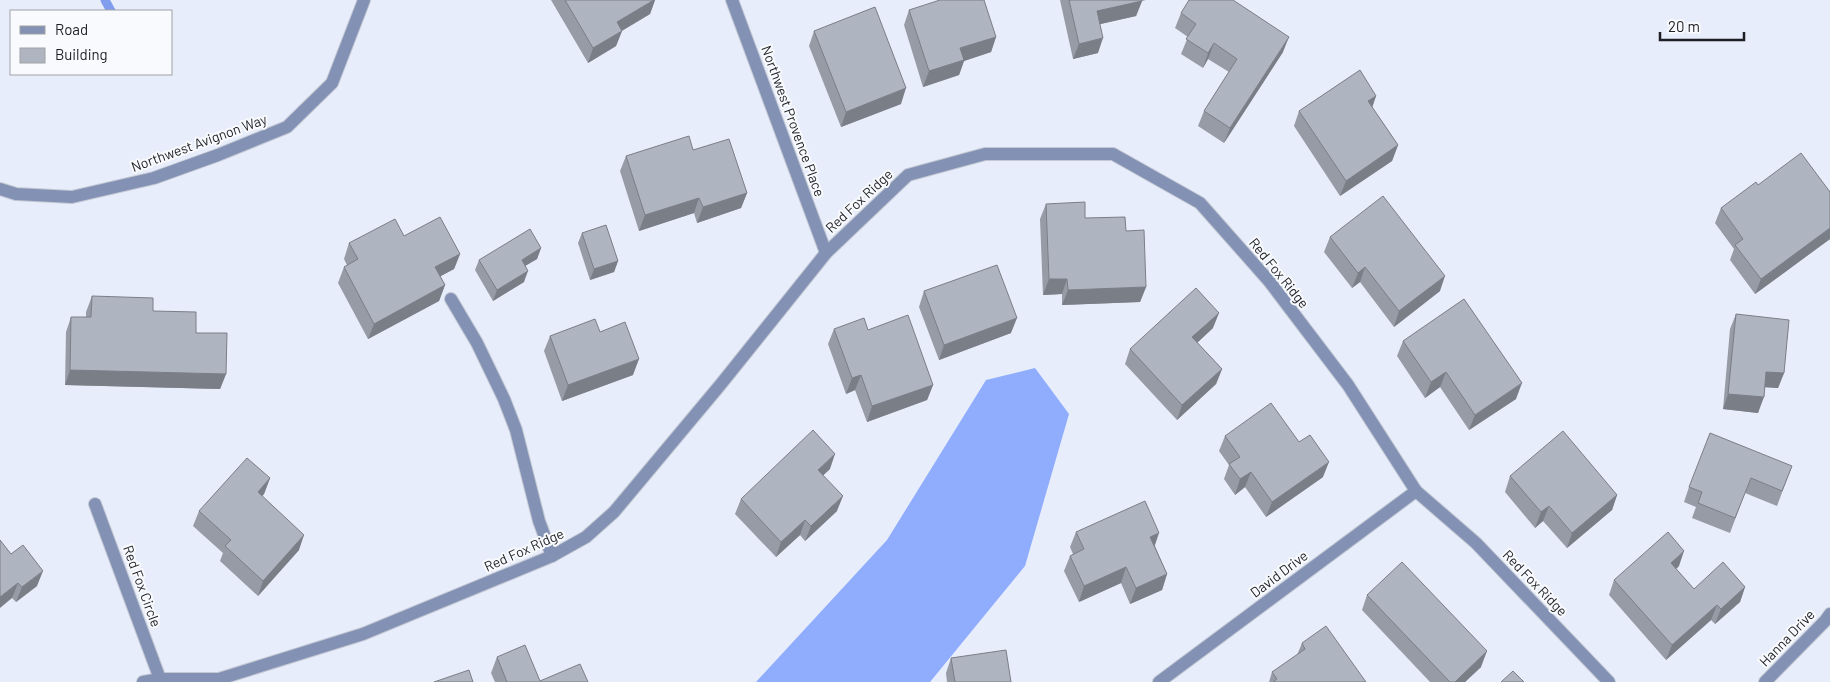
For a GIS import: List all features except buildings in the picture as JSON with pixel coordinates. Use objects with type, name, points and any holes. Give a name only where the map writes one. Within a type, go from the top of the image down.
[{"type":"street","name":"Northwest Avignon Way","points":[[0,188],[16,194],[72,196],[154,178],[287,127],[332,83],[364,0]]},
{"type":"street","name":"Northwest Provence Place","points":[[732,0],[826,253]]},
{"type":"street","name":"Red Fox Ridge","points":[[143,682],[160,678],[219,679],[363,634],[552,556],[586,537],[614,512],[721,384],[826,253],[908,175],[985,154],[1113,154],[1200,203],[1269,281],[1348,385],[1416,491],[1476,543],[1609,682]]},
{"type":"street","points":[[451,298],[504,399],[516,430],[540,522],[552,556]]},
{"type":"street","name":"David Drive","points":[[1159,682],[1416,491]]},
{"type":"street","name":"Red Fox Circle","points":[[95,504],[160,678]]},
{"type":"street","name":"Hanna Drive","points":[[1765,682],[1830,614]]},
{"type":"shaded area","points":[[1035,368],[1069,414],[1025,566],[930,682],[756,682],[887,540],[986,380]]},
{"type":"waterway","points":[[105,0],[110,10]]}]
